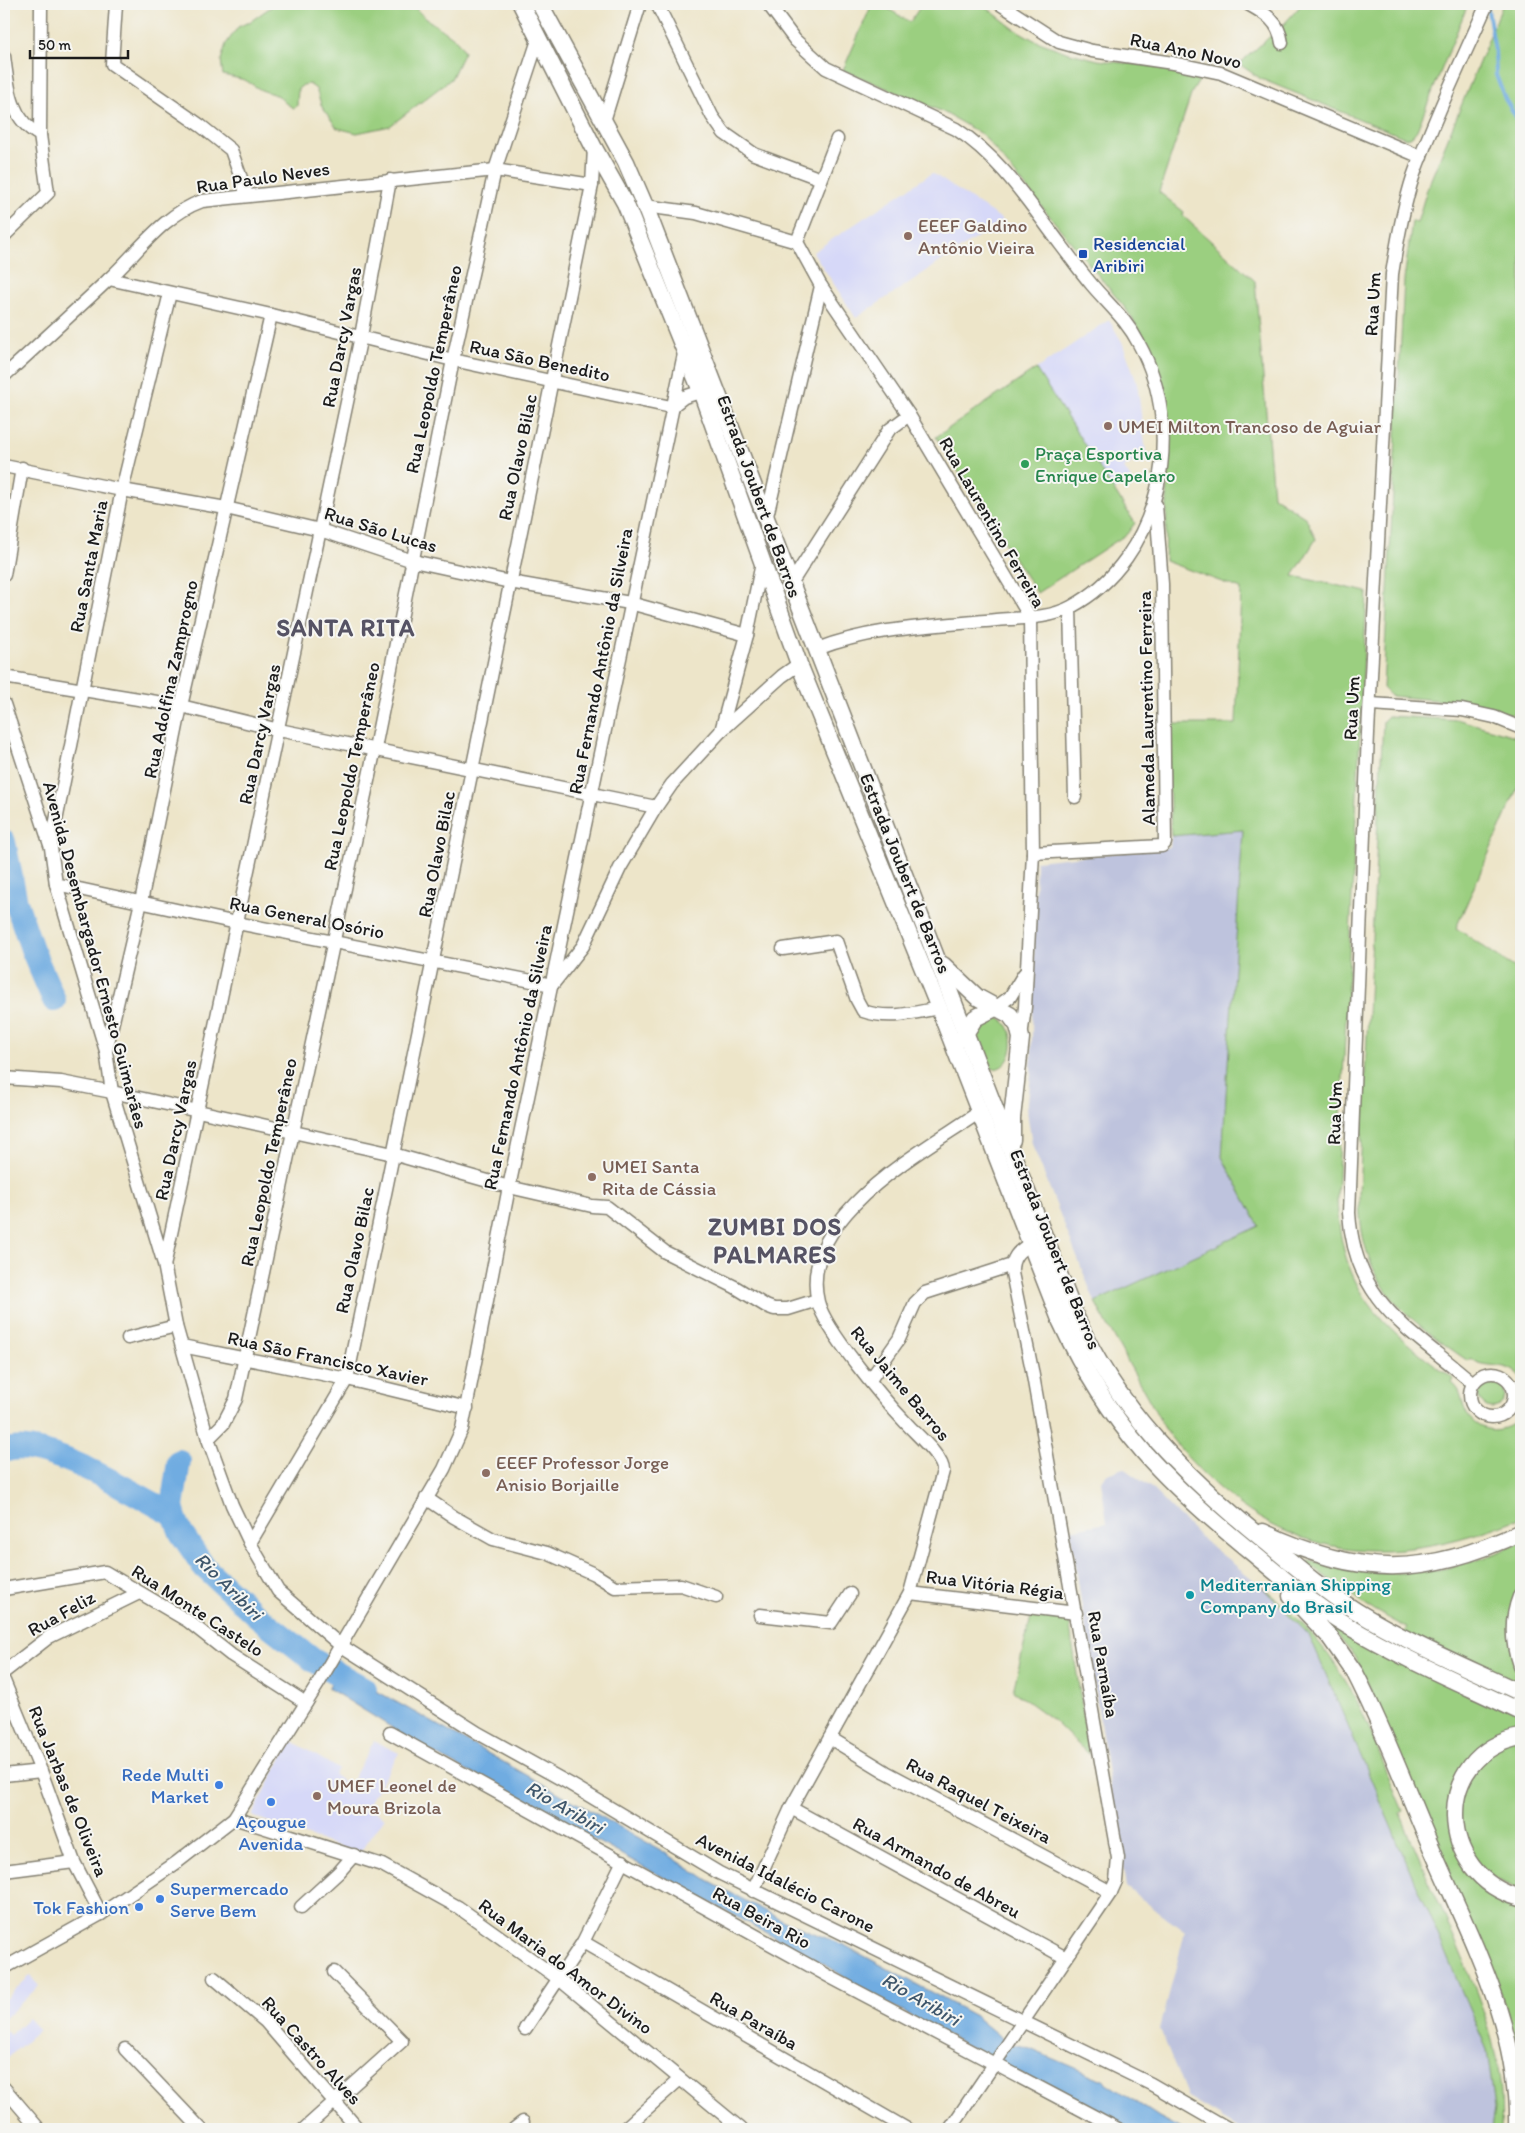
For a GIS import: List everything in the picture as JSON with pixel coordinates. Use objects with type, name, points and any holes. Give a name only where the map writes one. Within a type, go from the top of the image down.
[{"type":"main road","name":"Estrada Joubert de Barros","points":[[521,4],[594,148],[625,203],[685,349],[709,389],[766,520],[1074,1313],[1102,1368],[1139,1421],[1199,1486],[1332,1595],[1398,1644]]},
{"type":"main road","name":"Estrada Joubert de Barros","points":[[540,4],[626,162],[645,206],[709,389],[762,563],[799,664],[939,1008],[978,1113],[1072,1347],[1114,1416],[1165,1478],[1245,1547],[1322,1609],[1398,1644]]},
{"type":"main road","points":[[937,958],[966,988],[995,1008],[1006,1012],[1015,1020],[1021,1038],[1012,1118],[1017,1163]]},
{"type":"main road","points":[[957,1056],[966,1031],[976,1018],[995,1008]]},
{"type":"main road","points":[[1241,1522],[1289,1545],[1326,1558],[1385,1566],[1425,1564],[1454,1559],[1482,1550],[1521,1532]]},
{"type":"main road","points":[[1245,1547],[1330,1636],[1348,1660],[1362,1686],[1500,2009],[1514,2068],[1517,2129]]},
{"type":"main road","points":[[1521,1597],[1516,1613],[1514,1634],[1521,1665]]},
{"type":"main road","points":[[1398,1644],[1521,1693]]},
{"type":"main road","points":[[1398,1644],[1521,1712]]},
{"type":"main road","points":[[1521,1737],[1497,1745],[1481,1756],[1468,1770],[1456,1797],[1454,1816],[1456,1836],[1463,1854],[1481,1876],[1502,1892],[1521,1898]]},
{"type":"street","points":[[4,236],[48,193],[40,135],[41,4]]},
{"type":"street","points":[[116,4],[112,64],[201,126],[231,150],[247,195]]},
{"type":"street","points":[[604,121],[640,4]]},
{"type":"street","points":[[658,4],[712,116],[724,133],[754,154],[821,179]]},
{"type":"street","points":[[768,4],[795,40],[826,68],[935,118],[973,140],[1004,170],[1092,285],[1128,323],[1150,367],[1161,417],[1160,476],[1156,498],[1142,531],[1123,562],[1109,579],[1070,608],[1030,617],[879,632],[839,640],[817,649]]},
{"type":"street","name":"Rua Ano Novo","points":[[1000,4],[1059,42],[1092,52],[1174,63],[1221,73],[1421,157]]},
{"type":"street","points":[[1248,4],[1267,14],[1277,26],[1282,43]]},
{"type":"street","name":"Rua Um","points":[[1473,1383],[1402,1326],[1375,1295],[1359,1264],[1350,1229],[1364,831],[1392,274],[1403,215],[1421,157],[1440,106],[1487,4]]},
{"type":"street","name":"Rua Leopoldo Temperâneo","points":[[208,1439],[231,1411],[245,1359],[375,748],[453,360],[495,170],[539,37]]},
{"type":"street","points":[[4,56],[8,90],[14,109],[22,124],[40,135]]},
{"type":"street","points":[[645,206],[696,213],[797,242],[837,139]]},
{"type":"street","name":"Rua Olavo Bilac","points":[[250,1543],[346,1380],[434,961],[592,186],[594,148]]},
{"type":"street","name":"Rua Paulo Neves","points":[[4,376],[109,279],[162,226],[188,206],[202,201],[495,170],[592,186]]},
{"type":"street","name":"Rua Darcy Vargas","points":[[164,1264],[279,730],[361,336],[390,180]]},
{"type":"street","name":"Rua Laurentino Ferreira","points":[[797,242],[821,286],[909,415],[1030,617],[1033,853],[1025,1008],[1021,1038]]},
{"type":"street","name":"Rua São Benedito","points":[[109,279],[361,336],[453,360],[671,407]]},
{"type":"street","points":[[766,520],[821,286]]},
{"type":"street","name":"Rua Santa Maria","points":[[51,848],[122,490],[170,294]]},
{"type":"street","name":"Rua Adolfina Zamprogno","points":[[106,1051],[141,902],[181,706],[270,315]]},
{"type":"street","name":"Rua Fernando Antônio da Silveira","points":[[4,1968],[101,1914],[176,1864],[234,1818],[318,1684],[426,1498],[454,1448],[462,1429],[508,1187],[592,796],[671,407],[685,349]]},
{"type":"street","points":[[671,407],[684,397],[709,389]]},
{"type":"street","points":[[790,585],[889,430],[909,415]]},
{"type":"street","name":"Rua São Lucas","points":[[4,466],[22,468],[122,490],[226,508],[320,530],[413,561],[510,582],[630,603],[747,635]]},
{"type":"street","points":[[4,574],[22,468]]},
{"type":"street","name":"Alameda Laurentino Ferreira","points":[[1033,853],[1162,846],[1166,843],[1162,584],[1156,498]]},
{"type":"street","points":[[721,731],[747,635],[762,563]]},
{"type":"street","points":[[1070,608],[1075,797]]},
{"type":"street","points":[[552,985],[583,946],[613,882],[656,807],[683,771],[721,731],[782,676],[799,664]]},
{"type":"street","points":[[4,677],[181,706],[279,730],[375,748],[592,796],[656,807]]},
{"type":"street","name":"Avenida Desembargador Ernesto Guimarães","points":[[4,704],[51,848],[56,884],[106,1051],[112,1092],[164,1264],[176,1326],[208,1439],[232,1505],[250,1543],[278,1591],[340,1645]]},
{"type":"street","points":[[1371,704],[1462,710],[1494,717],[1521,728]]},
{"type":"street","name":"Rua General Osório","points":[[56,884],[237,923],[333,940],[552,985]]},
{"type":"street","points":[[783,949],[836,940],[857,1000],[863,1010],[893,1016],[939,1008]]},
{"type":"street","name":"Rua Laurentino Ferreira","points":[[995,1008],[1016,990],[1026,969]]},
{"type":"street","points":[[4,1078],[61,1082],[112,1092],[393,1154],[508,1187],[592,1206],[607,1207],[665,1252],[735,1287],[766,1306],[774,1309],[788,1309],[817,1300]]},
{"type":"street","name":"Rua Jaime Barros","points":[[753,1891],[791,1808],[910,1593],[944,1467],[941,1460],[870,1380],[833,1331],[817,1300],[820,1255],[832,1232],[852,1207],[888,1175],[978,1113]]},
{"type":"street","points":[[870,1380],[899,1339],[915,1303],[925,1294],[1012,1266],[1018,1252],[1030,1244]]},
{"type":"street","name":"Rua Parnaíba","points":[[994,2064],[1111,1892],[1116,1881],[1118,1858],[1076,1613],[1012,1266]]},
{"type":"street","points":[[128,1338],[176,1326]]},
{"type":"street","name":"Rua São Francisco Xavier","points":[[182,1346],[346,1380],[467,1408]]},
{"type":"street","points":[[426,1498],[454,1517],[493,1539],[547,1553],[615,1586],[644,1588],[681,1585],[716,1597]]},
{"type":"street","name":"Rua Monte Castelo","points":[[4,1589],[105,1572],[188,1621],[231,1655],[306,1704]]},
{"type":"street","name":"Rua Feliz","points":[[4,1672],[49,1637],[139,1593]]},
{"type":"street","name":"Rua Vitória Régia","points":[[910,1593],[1076,1613]]},
{"type":"street","points":[[760,1615],[831,1623],[850,1594]]},
{"type":"street","name":"Avenida Idalécio Carone","points":[[340,1645],[478,1733],[753,1891],[853,1937],[1151,2084],[1229,2129]]},
{"type":"street","name":"Rua Jarbas de Oliveira","points":[[4,1681],[41,1771],[74,1862],[101,1914]]},
{"type":"street","name":"Rua Beira Rio","points":[[390,1733],[994,2064],[1118,2129]]},
{"type":"street","name":"Rua Raquel Teixeira","points":[[830,1738],[886,1772],[1111,1892]]},
{"type":"street","points":[[4,1775],[41,1771]]},
{"type":"street","name":"Rua Armando de Abreu","points":[[791,1808],[1066,1958]]},
{"type":"street","name":"Rua Maria do Amor Divino","points":[[234,1818],[382,1865],[458,1907],[559,1979],[741,2129]]},
{"type":"street","points":[[301,1907],[339,1872],[354,1855]]},
{"type":"street","points":[[524,2029],[582,1942],[623,1861]]},
{"type":"street","points":[[4,1871],[74,1862]]},
{"type":"street","name":"Rua Paraíba","points":[[582,1942],[907,2129]]},
{"type":"street","points":[[304,2129],[402,2041],[334,1972]]},
{"type":"street","name":"Rua Castro Alves","points":[[214,1978],[266,2022],[358,2129]]},
{"type":"street","points":[[125,2050],[201,2129]]},
{"type":"street","points":[[950,2129],[994,2064]]},
{"type":"street","points":[[624,2129],[680,2079]]},
{"type":"street","points":[[4,2088],[39,2129]]},
{"type":"shaded area","name":"EEEF Galdino Antônio Vieira","points":[[932,173],[1003,220],[856,318],[813,252]]},
{"type":"shaded area","name":"UMEI Milton Trancoso de Aguiar","points":[[1109,320],[1122,342],[1137,382],[1146,453],[1124,468],[1131,479],[1114,490],[1036,369]]},
{"type":"shaded area","points":[[1243,830],[1222,1157],[1260,1226],[1095,1302],[1032,1144],[1027,1111],[1031,1075],[1036,861],[1170,847],[1171,836]]},
{"type":"shaded area","points":[[1123,1468],[1149,1486],[1201,1538],[1260,1585],[1309,1635],[1487,2050],[1495,2109],[1492,2129],[1240,2129],[1188,2098],[1160,2029],[1185,1932],[1126,1887],[1070,1530],[1107,1523],[1101,1481],[1105,1475]]},
{"type":"shaded area","name":"UMEF Leonel de Moura Brizola","points":[[291,1740],[338,1769],[334,1775],[349,1786],[374,1741],[399,1753],[367,1806],[384,1818],[359,1854],[252,1816]]},
{"type":"shaded area","points":[[30,1976],[39,1986],[4,2019],[4,2000]]},
{"type":"shaded area","points":[[28,2018],[39,2030],[4,2061],[4,2029],[10,2035]]},
{"type":"green space","points":[[275,4],[413,4],[425,18],[455,39],[464,52],[451,79],[390,126],[357,133],[337,128],[322,107],[316,89],[309,84],[303,85],[298,89],[297,106],[293,108],[279,96],[261,90],[245,80],[223,75],[221,60],[226,44],[238,27],[251,21]]},
{"type":"green space","points":[[872,4],[880,4],[910,22],[922,4],[982,4],[1013,28],[1034,40],[1066,52],[1098,60],[1184,70],[1202,76],[1192,92],[1159,192],[1184,212],[1183,216],[1255,281],[1273,496],[1306,518],[1316,539],[1293,576],[1367,592],[1337,1198],[1340,1231],[1347,1259],[1357,1283],[1370,1305],[1406,1342],[1454,1379],[1452,1383],[1456,1386],[1465,1410],[1472,1421],[1486,1429],[1493,1430],[1508,1427],[1521,1417],[1521,1518],[1470,1536],[1421,1547],[1375,1550],[1332,1546],[1290,1533],[1249,1512],[1211,1481],[1173,1440],[1095,1302],[1259,1226],[1222,1157],[1243,830],[1171,836],[1167,724],[1236,724],[1241,589],[1165,561],[1169,444],[1159,371],[1144,337],[1126,309],[983,135],[943,112],[843,70]]},
{"type":"green space","points":[[1302,4],[1468,4],[1417,130],[1412,136],[1406,138],[1261,79],[1239,64],[1284,24]]},
{"type":"green space","points":[[1503,4],[1521,4],[1521,705],[1511,715],[1459,702],[1391,696],[1383,688],[1404,280],[1412,221],[1417,223],[1427,189]]},
{"type":"green space","name":"Praça Esportiva Enrique Capelaro","points":[[1036,369],[1135,523],[1127,534],[1037,593],[936,437]]},
{"type":"green space","points":[[1388,716],[1460,720],[1521,738],[1521,780],[1456,928],[1521,972],[1521,1378],[1515,1372],[1503,1367],[1483,1364],[1470,1358],[1468,1361],[1422,1327],[1388,1293],[1376,1273],[1366,1250],[1361,1224],[1359,1193],[1383,721]]},
{"type":"green space","points":[[994,1017],[1003,1021],[1009,1028],[1012,1037],[1012,1047],[1010,1056],[1005,1064],[997,1068],[988,1068],[975,1035],[978,1026]]},
{"type":"green space","points":[[1492,1382],[1501,1386],[1505,1395],[1501,1404],[1492,1408],[1483,1404],[1479,1395],[1483,1386]]},
{"type":"green space","points":[[1521,1541],[1521,1891],[1485,1873],[1475,1882],[1493,1895],[1521,1905],[1521,2071],[1506,2008],[1366,1679],[1354,1656],[1329,1625],[1390,1659],[1407,1628],[1368,1607],[1308,1564],[1310,1561],[1364,1571],[1418,1572],[1471,1562]]},
{"type":"green space","points":[[1260,1585],[1283,1604],[1314,1636],[1350,1688],[1367,1722],[1403,1811],[1400,1813],[1473,1982],[1489,2029],[1499,2078],[1501,2129],[1492,2129],[1495,2109],[1487,2050],[1309,1635]]},
{"type":"green space","points":[[1032,1613],[1068,1618],[1069,1620],[1089,1755],[1053,1720],[1013,1691]]},
{"type":"water","name":"Rio Aribiri","points":[[339,1670],[666,1853],[708,1881],[784,1921],[846,1946],[975,2016],[1009,2044],[1023,2046],[1103,2080],[1159,2117],[1182,2129],[1125,2129],[867,1993],[831,1968],[428,1750],[328,1688]]},
{"type":"waterway","points":[[1488,10],[1495,51],[1496,75],[1505,99],[1521,125]]},
{"type":"waterway","points":[[4,842],[16,902],[32,949],[54,1000]]},
{"type":"waterway","name":"Rio Aribiri","points":[[4,1451],[21,1448],[65,1459],[114,1482],[174,1515]]},
{"type":"waterway","name":"Rio Aribiri","points":[[179,1461],[172,1507],[181,1533],[204,1567],[255,1614],[313,1660],[365,1689]]},
{"type":"place","name":"EEEF Galdino Antônio Vieira","points":[[908,236]]},
{"type":"place","name":"Residencial Aribiri","points":[[1083,254]]},
{"type":"place","name":"UMEI Milton Trancoso de Aguiar","points":[[1108,426]]},
{"type":"place","name":"Praça Esportiva Enrique Capelaro","points":[[1025,464]]},
{"type":"place","name":"UMEI Santa Rita de Cássia","points":[[592,1177]]},
{"type":"place","name":"EEEF Professor Jorge Anisio Borjaille","points":[[486,1473]]},
{"type":"place","name":"Mediterranian Shipping Company do Brasil","points":[[1190,1595]]},
{"type":"place","name":"Rede Multi Market","points":[[219,1785]]},
{"type":"place","name":"UMEF Leonel de Moura Brizola","points":[[317,1796]]},
{"type":"place","name":"Açougue Avenida","points":[[271,1802]]},
{"type":"place","name":"Supermercado Serve Bem","points":[[160,1899]]},
{"type":"place","name":"Tok Fashion","points":[[139,1907]]},
{"type":"district","name":"SANTA RITA","points":[[346,628]]},
{"type":"district","name":"ZUMBI DOS PALMARES","points":[[775,1241]]}]
